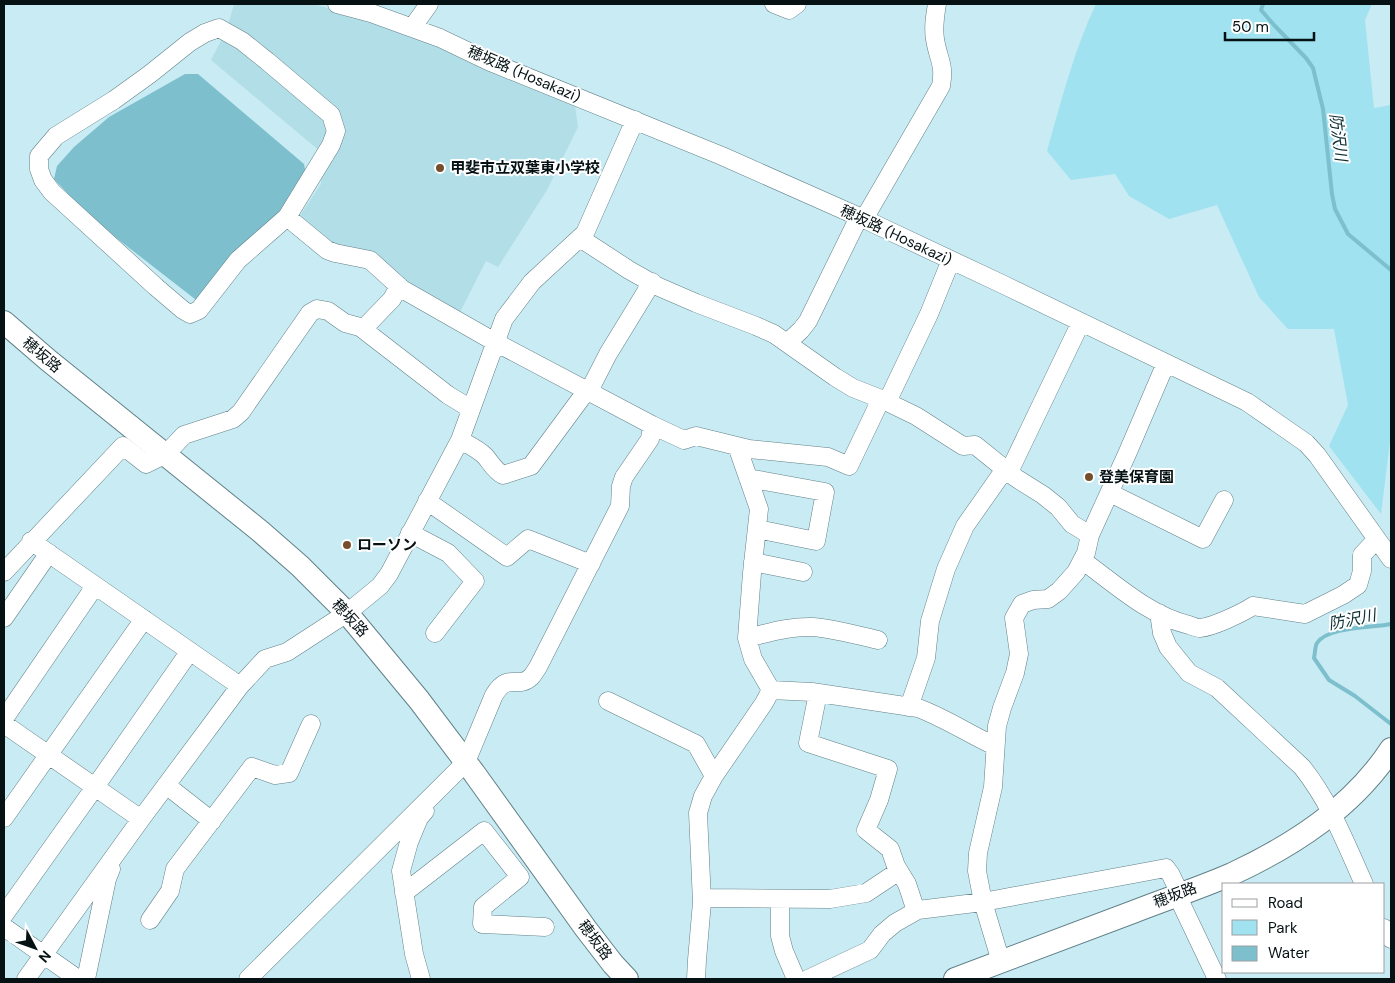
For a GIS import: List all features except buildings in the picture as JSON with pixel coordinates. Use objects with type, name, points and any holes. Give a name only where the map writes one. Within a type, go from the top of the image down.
[{"type":"main road","name":"穂坂路","points":[[4,322],[48,360],[260,531],[300,566],[347,613],[419,700],[586,928],[627,979]]},
{"type":"main road","name":"穂坂路","points":[[955,979],[1231,874],[1283,848],[1332,814],[1362,785],[1391,749]]},
{"type":"street","name":"穂坂路 (Hosakazi)","points":[[337,4],[371,13],[440,38],[488,61],[722,156],[951,260],[1247,402],[1306,443],[1318,455],[1391,560]]},
{"type":"street","points":[[412,28],[430,4]]},
{"type":"street","points":[[774,4],[789,10],[797,4]]},
{"type":"street","points":[[787,343],[808,321],[861,218],[941,86],[943,75],[942,63],[935,39],[934,24],[937,4]]},
{"type":"street","points":[[219,28],[267,61],[331,115],[336,131],[331,145],[287,217],[238,260],[199,310],[190,314],[156,287],[52,192],[43,180],[39,169],[40,156],[56,136],[114,100],[190,42],[205,33],[219,28]]},
{"type":"street","points":[[26,979],[140,819],[240,686],[265,659],[287,652],[347,613],[380,586],[389,574],[460,440],[504,319],[532,282],[585,233],[635,120]]},
{"type":"street","points":[[287,217],[327,250],[370,260],[399,286],[495,342],[684,440],[696,436],[749,449],[828,458],[849,466],[929,314],[951,260]]},
{"type":"street","points":[[580,238],[629,270],[652,282],[696,303],[774,334],[847,384],[916,416],[963,446],[975,445],[1043,495],[1058,507],[1072,524],[1090,535]]},
{"type":"street","points":[[460,440],[477,449],[503,475],[531,466],[582,397],[589,391],[608,354],[652,282]]},
{"type":"street","points":[[363,329],[392,299],[399,286]]},
{"type":"street","points":[[5,566],[32,541],[123,446],[146,464],[166,454],[184,435],[232,419],[241,412],[310,313],[317,309],[328,311],[345,323],[360,327],[448,394],[471,409]]},
{"type":"street","points":[[909,707],[926,658],[930,621],[946,569],[965,526],[1007,470],[1081,322]]},
{"type":"street","points":[[1001,962],[983,902],[977,871],[978,853],[993,787],[997,726],[1015,673],[1019,654],[1014,618],[1022,604],[1033,600],[1048,599],[1059,591],[1076,572],[1086,554],[1090,535],[1166,363]]},
{"type":"street","points":[[248,979],[466,762],[499,686],[507,681],[521,682],[531,677],[620,506],[620,486],[650,438],[652,425]]},
{"type":"street","points":[[736,446],[759,509],[747,638],[753,659],[771,690]]},
{"type":"street","points":[[748,478],[825,492],[816,541],[757,529]]},
{"type":"street","points":[[1110,493],[1203,539],[1224,500]]},
{"type":"street","points":[[427,501],[506,557],[528,539],[591,564]]},
{"type":"street","points":[[410,533],[448,553],[475,581],[435,633]]},
{"type":"street","points":[[1082,560],[1142,605],[1176,622],[1200,628],[1242,613],[1253,606],[1305,614],[1343,595],[1358,585],[1362,571],[1362,555],[1377,539]]},
{"type":"street","points":[[32,541],[240,686]]},
{"type":"street","points":[[4,618],[49,554]]},
{"type":"street","points":[[753,562],[802,572]]},
{"type":"street","points":[[4,719],[95,586]]},
{"type":"street","points":[[1159,614],[1162,633],[1168,647],[1189,673],[1217,688],[1302,767],[1311,778],[1332,814],[1364,883]]},
{"type":"street","points":[[4,818],[144,619]]},
{"type":"street","points":[[747,638],[784,630],[811,627],[840,631],[878,640]]},
{"type":"street","points":[[4,915],[190,651]]},
{"type":"street","points":[[771,690],[818,692],[909,707],[933,714],[995,746]]},
{"type":"street","points":[[696,979],[702,898],[698,813],[714,776],[771,690]]},
{"type":"street","points":[[818,692],[808,743],[888,769],[879,800],[866,830],[890,849],[899,871],[907,884],[916,911]]},
{"type":"street","points":[[608,701],[696,744],[714,776]]},
{"type":"street","points":[[4,724],[140,819]]},
{"type":"street","points":[[150,920],[170,892],[175,869],[252,767],[275,776],[288,773],[311,724]]},
{"type":"street","points":[[166,785],[212,820]]},
{"type":"street","points":[[421,979],[414,954],[402,871],[409,842],[419,818],[440,787]]},
{"type":"street","points":[[404,893],[484,831],[520,878],[483,907],[482,924],[545,927]]},
{"type":"street","points":[[86,979],[106,880],[118,850]]},
{"type":"street","points":[[808,979],[870,950],[882,934],[895,923],[916,911],[983,902],[1166,868],[1172,875],[1217,979]]},
{"type":"street","points":[[702,898],[830,899],[866,893],[899,871]]},
{"type":"street","points":[[780,899],[780,936],[796,979]]},
{"type":"street","points":[[4,926],[78,979]]},
{"type":"shaded area","name":"甲斐市立双葉東小学校","points":[[234,4],[313,4],[347,13],[443,48],[575,106],[578,127],[547,190],[498,267],[486,261],[458,316],[331,248],[297,220],[321,184],[321,152],[211,60],[227,29]]},
{"type":"green space","points":[[1096,4],[1372,4],[1365,20],[1374,108],[1391,105],[1391,433],[1381,514],[1329,446],[1348,405],[1334,329],[1288,329],[1259,297],[1217,205],[1169,219],[1129,196],[1115,174],[1071,180],[1047,151],[1075,58]]},
{"type":"water","points":[[185,74],[198,74],[304,164],[307,179],[282,214],[200,303],[92,219],[54,179],[57,166],[74,147],[109,117]]},
{"type":"waterway","name":"防沢川","points":[[1263,4],[1261,10],[1313,68],[1323,109],[1335,209],[1348,234],[1391,270]]},
{"type":"waterway","name":"防沢川","points":[[1391,624],[1331,633],[1317,643],[1314,658],[1329,680],[1355,696],[1391,724]]},
{"type":"place","name":"甲斐市立双葉東小学校","points":[[440,168]]},
{"type":"place","name":"登美保育園","points":[[1089,477]]},
{"type":"place","name":"ローソン","points":[[347,545]]}]
